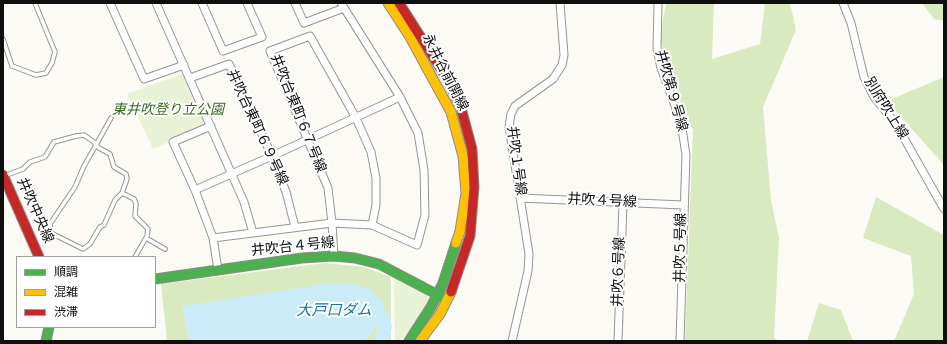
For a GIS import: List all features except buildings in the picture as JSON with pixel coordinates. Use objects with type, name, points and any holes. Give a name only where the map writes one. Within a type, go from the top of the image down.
[{"type":"street","points":[[110,3],[144,79],[184,65]]},
{"type":"street","points":[[156,3],[232,173],[244,202],[253,233]]},
{"type":"street","points":[[202,3],[224,51],[262,37],[247,3]]},
{"type":"street","points":[[213,238],[332,223],[372,225],[417,245],[425,215],[424,170],[418,133],[400,97],[342,5],[304,23],[296,3]]},
{"type":"street","name":"永井谷前開線","points":[[388,3],[410,37],[451,112],[463,156],[466,193],[460,231],[437,295],[428,313],[409,341]]},
{"type":"street","name":"永井谷前開線","points":[[399,3],[446,77],[461,108],[472,149],[474,187],[470,236],[448,300],[420,341]]},
{"type":"street","name":"井吹１号線","points":[[512,341],[528,271],[529,254],[509,127],[511,114],[515,106],[553,79],[562,65],[564,55],[560,3]]},
{"type":"street","name":"井吹第９号線","points":[[658,3],[657,49],[661,68],[681,122],[686,155]]},
{"type":"street","name":"別府吹上線","points":[[843,3],[851,23],[864,77],[874,97],[896,124],[944,208]]},
{"type":"street","name":"井吹台東町６７号線","points":[[334,256],[328,188],[270,51],[310,36],[356,118],[371,152],[376,178],[376,205],[372,225]]},
{"type":"street","name":"井吹台東町６９号線","points":[[190,78],[229,64],[272,156],[286,192],[295,227]]},
{"type":"street","points":[[195,190],[400,97]]},
{"type":"street","points":[[211,126],[173,142],[195,190],[213,238],[218,270]]},
{"type":"street","name":"井吹５号線","points":[[680,341],[683,205],[686,155]]},
{"type":"street","name":"井吹中央線","points":[[3,176],[40,256]]},
{"type":"street","name":"井吹４号線","points":[[520,198],[623,204],[683,205]]},
{"type":"street","name":"井吹６号線","points":[[618,341],[623,204]]},
{"type":"street","name":"井吹台４号線","points":[[156,279],[302,258],[334,256],[355,258],[379,264],[448,300]]},
{"type":"street","points":[[46,341],[49,328]]},
{"type":"lane","points":[[3,38],[12,66],[36,75],[46,73],[52,63],[55,52],[35,3]]},
{"type":"lane","points":[[3,176],[23,169],[30,162],[45,157],[54,142],[62,139],[84,135],[96,145],[110,154],[114,167],[126,174],[127,179],[122,193],[115,200],[104,225],[100,227],[90,244],[83,249],[51,233],[50,224],[74,187],[96,145],[111,118]]},
{"type":"lane","points":[[122,193],[134,198],[136,204],[135,216],[148,229],[146,238],[136,256]]},
{"type":"lane","points":[[146,238],[165,249]]},
{"type":"green space","points":[[666,3],[714,3],[712,59],[760,44],[765,3],[790,3],[796,30],[763,107],[771,200],[779,238],[774,338],[780,341],[685,341],[693,130],[669,75],[660,37]]},
{"type":"green space","points":[[922,3],[944,3],[944,21],[934,19]]},
{"type":"green space","name":"東井吹登り立公園","points":[[185,73],[207,125],[153,149],[127,94]]},
{"type":"green space","points":[[944,77],[944,165],[887,101]]},
{"type":"green space","points":[[876,197],[944,235],[944,341],[894,341],[914,294],[911,256],[863,238]]},
{"type":"green space","points":[[325,263],[364,267],[391,277],[391,341],[364,341],[383,318],[183,306],[189,341],[167,341],[161,284]]},
{"type":"green space","points":[[394,275],[427,295],[429,301],[408,333],[399,341],[395,341]]},
{"type":"green space","points":[[819,303],[841,310],[853,341],[807,341]]},
{"type":"water","name":"大戸口ダム","points":[[332,283],[351,284],[370,289],[384,302],[383,318],[364,341],[189,341],[183,306]]},
{"type":"waterway","points":[[380,341],[385,327],[383,318]]},
{"type":"traffic: fast","points":[[409,341],[431,307],[443,283],[456,243]]},
{"type":"traffic: fast","points":[[156,279],[302,258],[334,256],[355,258],[379,264],[442,297]]},
{"type":"traffic: fast","points":[[46,341],[49,328]]},
{"type":"traffic: slow","points":[[388,3],[410,37],[451,112],[463,156],[466,193],[460,231],[456,243]]},
{"type":"traffic: slow","points":[[420,341],[440,314],[451,292]]},
{"type":"traffic: jam","points":[[399,3],[446,77],[461,108],[472,149],[474,187],[470,236],[451,292]]},
{"type":"traffic: jam","points":[[3,175],[39,256]]}]
